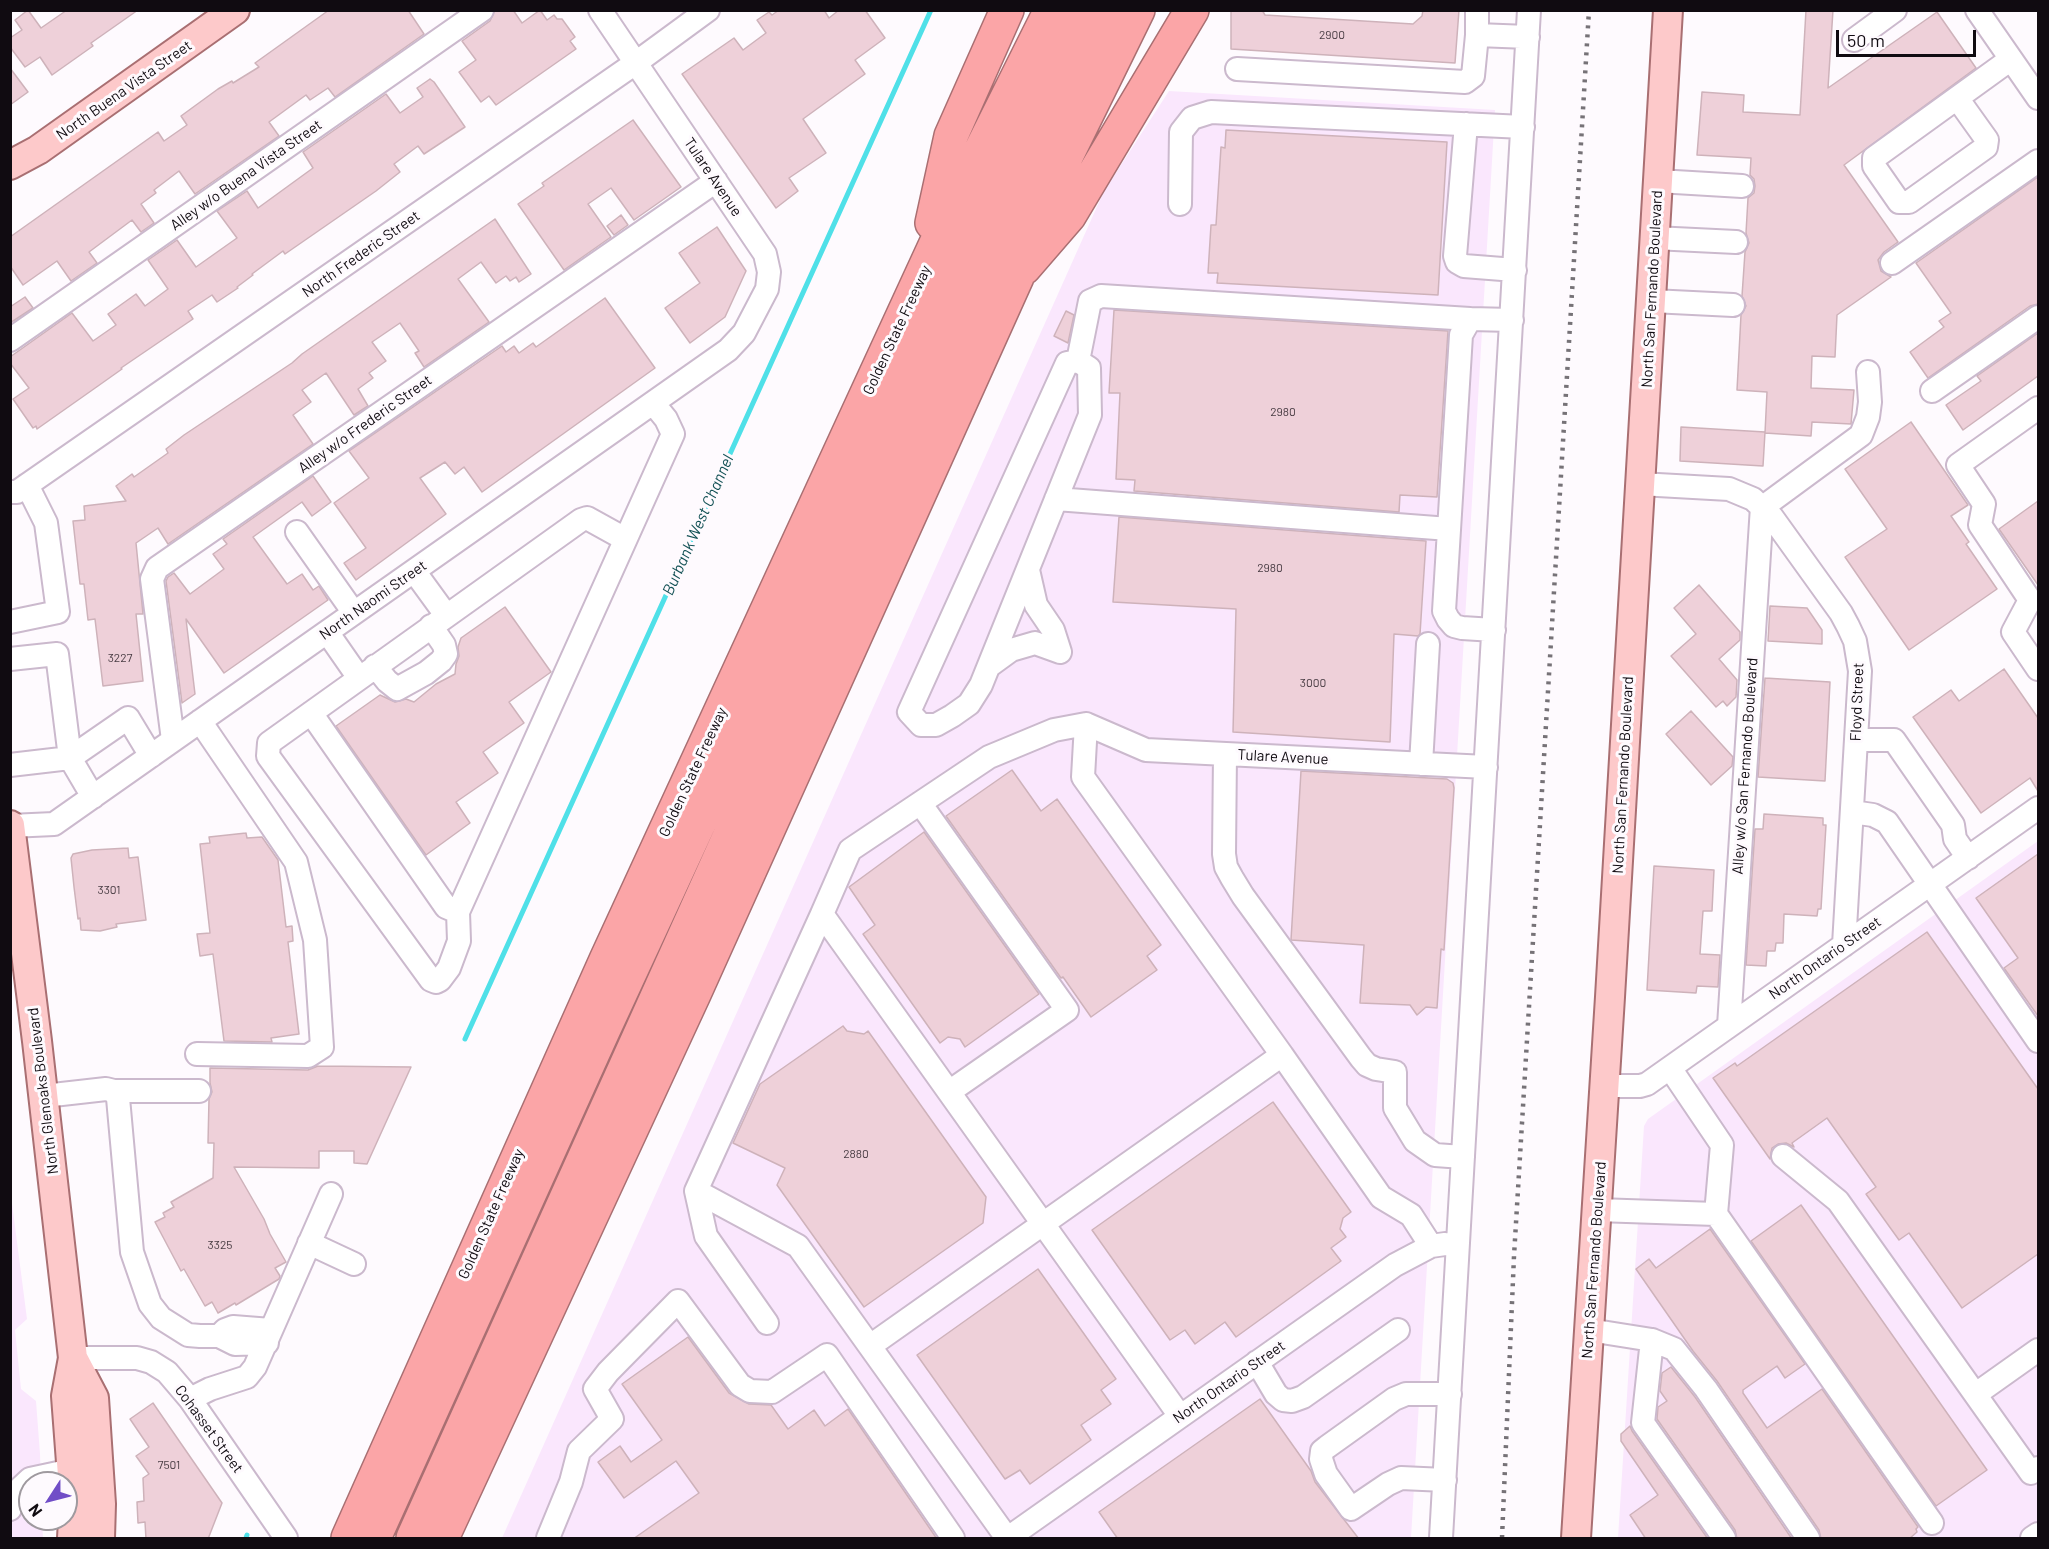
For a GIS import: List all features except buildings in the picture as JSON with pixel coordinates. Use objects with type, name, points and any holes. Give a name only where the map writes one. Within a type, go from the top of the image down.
[{"type":"highway","points":[[918,286],[951,136],[1006,10]]},
{"type":"highway","name":"Golden State Freeway","points":[[348,1539],[601,971],[957,198],[1051,10]]},
{"type":"highway","points":[[374,1539],[598,1041],[882,427],[1082,10]]},
{"type":"highway","points":[[413,1539],[978,285],[1112,10]]},
{"type":"highway","points":[[442,1539],[699,983],[1017,277],[1032,226],[1138,10]]},
{"type":"highway","points":[[1017,277],[1069,216],[1192,10]]},
{"type":"main road","name":"North Buena Vista Street","points":[[10,165],[38,150],[235,10]]},
{"type":"main road","name":"North San Fernando Boulevard","points":[[1576,1539],[1668,10]]},
{"type":"main road","name":"North Glenoaks Boulevard","points":[[11,825],[73,1358],[66,1396],[85,1470],[101,1504],[100,1539]]},
{"type":"main road","name":"North Glenoaks Boulevard","points":[[72,1539],[74,1502],[85,1470]]},
{"type":"street","name":"Alley w/o Buena Vista Street","points":[[10,340],[482,10]]},
{"type":"street","name":"Tulare Avenue","points":[[600,10],[765,254],[769,272],[767,290],[749,325],[728,350]]},
{"type":"street","name":"North Frederic Street","points":[[19,489],[637,62],[708,10]]},
{"type":"street","points":[[1237,69],[1465,82],[1473,76],[1477,10]]},
{"type":"street","points":[[1441,1539],[1529,10]]},
{"type":"street","points":[[1854,40],[1895,10]]},
{"type":"street","points":[[1977,10],[2038,99]]},
{"type":"street","points":[[1477,35],[1528,37]]},
{"type":"street","points":[[1957,98],[1987,140],[1986,147],[1909,202],[1899,202],[1874,166],[1874,158],[1957,98],[2011,59]]},
{"type":"street","points":[[1180,204],[1181,132],[1192,118],[1211,112],[1522,127]]},
{"type":"street","points":[[1466,124],[1456,262],[1464,266],[1515,270]]},
{"type":"street","points":[[1892,263],[2038,161]]},
{"type":"street","points":[[1658,181],[1742,186]]},
{"type":"street","name":"Alley w/o Frederic Street","points":[[173,740],[152,579],[157,568],[716,182]]},
{"type":"street","points":[[1654,238],[1736,242]]},
{"type":"street","points":[[1078,361],[1090,301],[1101,296],[1512,320]]},
{"type":"street","points":[[1652,301],[1733,305]]},
{"type":"street","points":[[1932,391],[2038,317]]},
{"type":"street","points":[[1470,319],[1461,335],[1444,611],[1454,626],[1494,630]]},
{"type":"street","name":"North Naomi Street","points":[[11,825],[54,824],[728,350]]},
{"type":"street","points":[[1078,361],[1089,368],[1090,415],[1056,499],[981,685],[969,704],[936,724],[921,725],[909,712],[1067,363],[1078,361]]},
{"type":"street","points":[[1762,506],[1861,435],[1868,417],[1870,402],[1868,372]]},
{"type":"street","points":[[625,539],[587,518],[581,520],[269,743],[268,756],[431,980],[436,982],[440,980],[449,968],[459,941],[458,912],[673,434],[666,419],[653,403]]},
{"type":"street","points":[[2038,408],[1958,465],[1984,504],[1980,525],[2030,600],[2013,632],[2038,669]]},
{"type":"street","name":"Floyd Street","points":[[1640,484],[1729,489],[1753,499],[1772,516],[1841,613],[1855,641],[1860,671],[1844,945]]},
{"type":"street","points":[[10,622],[58,612],[46,523],[19,489]]},
{"type":"street","points":[[1056,499],[1449,529]]},
{"type":"street","name":"Alley w/o San Fernando Boulevard","points":[[1728,1026],[1762,506]]},
{"type":"street","points":[[297,532],[354,613]]},
{"type":"street","points":[[988,666],[1011,650],[1035,643],[1060,652],[1053,630],[1036,605],[1028,570]]},
{"type":"street","points":[[327,632],[367,672],[398,689],[426,674],[446,654],[438,620],[414,571]]},
{"type":"street","points":[[1421,764],[1428,644]]},
{"type":"street","points":[[10,659],[57,654],[70,758],[93,797]]},
{"type":"street","points":[[311,713],[446,907],[458,912]]},
{"type":"street","points":[[10,765],[70,758],[128,718],[151,756]]},
{"type":"street","points":[[197,1054],[308,1056],[322,1047],[315,940],[296,862],[201,721]]},
{"type":"street","name":"Tulare Avenue","points":[[1086,724],[1146,750],[1486,767]]},
{"type":"street","points":[[767,1323],[706,1236],[696,1191],[850,850],[989,757],[1054,730],[1086,724],[1083,777],[1381,1197],[1411,1215],[1431,1246]]},
{"type":"street","points":[[1856,740],[1894,740],[1953,825],[1955,839],[1968,858]]},
{"type":"street","points":[[1225,754],[1224,854],[1226,867],[1361,1058],[1367,1065],[1376,1069],[1395,1072],[1395,1108],[1415,1141],[1435,1155],[1463,1157]]},
{"type":"street","points":[[920,803],[1067,1010],[949,1092]]},
{"type":"street","name":"North Ontario Street","points":[[1605,1086],[1647,1084],[2038,808]]},
{"type":"street","points":[[1852,812],[1873,815],[1887,822],[2038,1041]]},
{"type":"street","points":[[822,914],[1180,1416]]},
{"type":"street","points":[[870,1346],[1282,1055]]},
{"type":"street","points":[[1670,1068],[1722,1145],[1716,1214],[1932,1523]]},
{"type":"street","points":[[44,1096],[106,1089],[114,1091],[199,1091]]},
{"type":"street","points":[[114,1091],[118,1098],[132,1252],[150,1304],[161,1318],[188,1335],[219,1336],[235,1344],[269,1336]]},
{"type":"street","points":[[1783,1156],[1838,1201],[2031,1473],[2038,1468]]},
{"type":"street","points":[[696,1191],[798,1246],[1007,1539]]},
{"type":"street","points":[[190,1399],[210,1389],[247,1377],[255,1367],[331,1194]]},
{"type":"street","points":[[1597,1210],[1716,1214]]},
{"type":"street","name":"North Ontario Street","points":[[1007,1539],[1395,1265],[1431,1246],[1459,1242]]},
{"type":"street","points":[[309,1243],[354,1264]]},
{"type":"street","points":[[548,1539],[571,1482],[579,1451],[612,1419],[595,1389],[608,1372],[678,1301],[740,1385],[750,1391],[772,1392],[827,1354],[953,1539]]},
{"type":"street","points":[[1257,1362],[1276,1394],[1283,1400],[1292,1401],[1303,1397],[1398,1330]]},
{"type":"street","points":[[1589,1330],[1652,1340],[1674,1349],[1706,1389],[1808,1539]]},
{"type":"street","points":[[1652,1340],[1642,1423],[1724,1539]]},
{"type":"street","points":[[1976,1394],[2038,1350]]},
{"type":"street","name":"Cohasset Street","points":[[73,1358],[128,1357],[151,1362],[167,1372],[190,1399],[286,1539]]},
{"type":"street","points":[[1445,1480],[1401,1478],[1351,1509],[1326,1474],[1321,1459],[1322,1451],[1395,1399],[1406,1394],[1450,1394]]},
{"type":"street","points":[[10,1509],[15,1493],[30,1479],[85,1470]]},
{"type":"street","points":[[2032,1539],[2038,1534]]},
{"type":"shaded area","points":[[1169,91],[1495,110],[1411,1538],[502,1538],[1104,191]]},
{"type":"shaded area","points":[[2038,841],[2038,1538],[1618,1538],[1644,1126],[1648,1119]]},
{"type":"shaded area","points":[[10,1188],[27,1319],[15,1330],[21,1389],[36,1401],[41,1471],[18,1471],[18,1531],[43,1531],[43,1538],[11,1538]]},
{"type":"waterway","name":"Burbank West Channel","points":[[465,1039],[931,10]]},
{"type":"railway","points":[[1502,1538],[1514,1256],[1589,10]]}]
